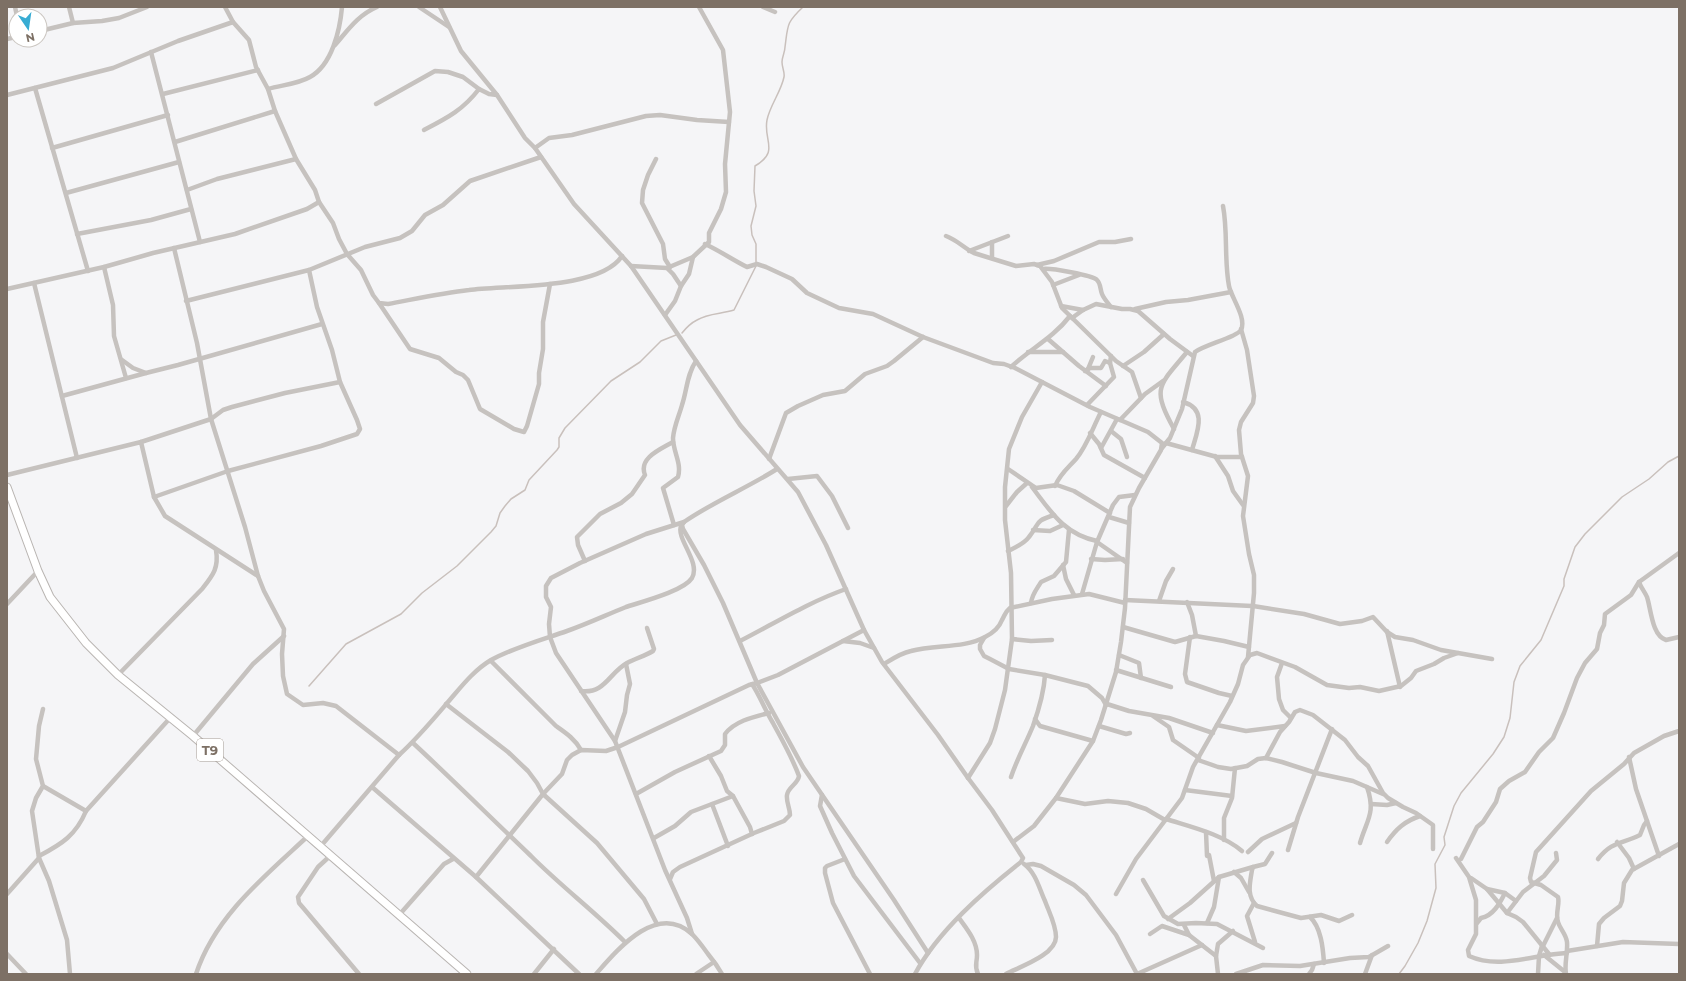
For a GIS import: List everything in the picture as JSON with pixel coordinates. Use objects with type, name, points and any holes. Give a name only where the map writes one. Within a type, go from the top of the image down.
[{"type":"highway","name":"T9","points":[[7,487],[38,571],[50,597],[86,643],[118,676],[193,736],[330,856],[400,914],[467,974]]},
{"type":"street","points":[[69,7],[73,23]]},
{"type":"street","points":[[48,29],[73,23],[114,19],[147,7]]},
{"type":"street","points":[[225,7],[233,22],[248,38],[258,70],[268,89],[275,111],[296,159],[315,190],[319,202],[333,223],[347,254],[361,270],[373,295],[380,303],[410,349],[439,358],[456,372],[463,375],[468,380],[480,409],[514,429],[524,432],[539,384],[543,322],[550,284]]},
{"type":"street","points":[[332,50],[340,26],[342,7]]},
{"type":"street","points":[[268,89],[310,77],[323,65],[332,50],[358,19],[366,11],[377,7]]},
{"type":"street","points":[[419,7],[450,28]]},
{"type":"street","points":[[440,7],[461,51],[497,95],[525,138],[535,148],[574,204],[630,266],[740,425],[798,492],[826,545],[864,630],[874,648],[884,664],[922,711],[1022,855],[1023,858],[1021,862],[959,918],[920,963],[915,974]]},
{"type":"street","points":[[630,266],[668,268],[693,257],[705,244],[709,242],[708,233],[721,209],[726,192],[729,122],[723,50],[699,7]]},
{"type":"street","points":[[763,7],[775,12]]},
{"type":"street","points":[[7,95],[108,69],[233,22]]},
{"type":"street","points":[[151,52],[200,242]]},
{"type":"street","points":[[163,94],[258,70]]},
{"type":"street","points":[[376,104],[435,71],[448,72],[463,77],[479,89],[489,94],[497,95]]},
{"type":"street","points":[[35,88],[88,271]]},
{"type":"street","points":[[424,130],[459,111],[479,89]]},
{"type":"street","points":[[175,142],[275,111]]},
{"type":"street","points":[[52,148],[168,115]]},
{"type":"street","points":[[535,148],[550,138],[572,135],[646,116],[660,115],[697,120],[729,122]]},
{"type":"street","points":[[186,300],[309,270],[365,247],[392,241],[406,235],[425,214],[443,205],[461,187],[474,178],[541,157]]},
{"type":"street","points":[[187,190],[216,179],[296,159]]},
{"type":"street","points":[[656,159],[643,190],[642,203],[663,244],[668,268],[680,286]]},
{"type":"street","points":[[66,193],[179,162]]},
{"type":"street","points":[[7,289],[88,271],[259,227],[307,209],[319,202]]},
{"type":"street","points":[[1223,206],[1229,286],[1238,307],[1242,323],[1241,329],[1247,350],[1254,396],[1253,403],[1241,422],[1239,430],[1242,457],[1248,476],[1247,492],[1243,505],[1246,539],[1254,575],[1253,606],[1248,657]]},
{"type":"street","points":[[77,234],[151,220],[191,209]]},
{"type":"street","points":[[946,236],[953,238],[969,251],[1016,266],[1037,265],[1054,261],[1099,242],[1115,242],[1131,239]]},
{"type":"street","points":[[969,251],[1008,236]]},
{"type":"street","points":[[992,242],[992,258]]},
{"type":"street","points":[[705,244],[719,251],[735,262],[747,267],[757,264],[781,273],[792,279],[807,294],[839,308],[873,314],[923,337],[993,363],[1010,367],[1101,412],[1148,432],[1161,441],[1162,448]]},
{"type":"street","points":[[174,248],[200,358],[211,419],[228,471],[258,576],[264,591],[284,629],[282,654],[283,676],[287,694],[302,704],[323,703],[336,706],[399,755]]},
{"type":"street","points":[[380,303],[388,304],[471,290],[550,284],[591,276],[612,267],[618,263],[622,256]]},
{"type":"street","points":[[665,315],[675,301],[680,286],[689,274],[693,257]]},
{"type":"street","points":[[1037,265],[1043,269],[1053,285],[1061,306],[1111,356],[1132,372],[1141,398]]},
{"type":"street","points":[[104,267],[113,304],[114,336],[126,378]]},
{"type":"street","points":[[1043,269],[1062,270],[1092,277],[1097,280],[1102,294],[1111,307]]},
{"type":"street","points":[[154,497],[228,471],[321,446],[357,434],[360,429],[340,382],[332,350],[322,324],[309,270]]},
{"type":"street","points":[[1053,285],[1080,275]]},
{"type":"street","points":[[34,283],[77,458]]},
{"type":"street","points":[[1010,367],[1062,327],[1071,317],[1096,304],[1134,310],[1166,302],[1188,300],[1231,292]]},
{"type":"street","points":[[1061,306],[1083,310]]},
{"type":"street","points":[[1134,310],[1150,320],[1164,334],[1193,356]]},
{"type":"street","points":[[62,396],[126,378],[178,366],[200,358],[322,324]]},
{"type":"street","points":[[1013,842],[1034,826],[1056,798],[1093,741],[1099,726],[1107,704],[1116,670],[1123,627],[1125,601],[1125,561],[1130,507],[1135,495],[1174,428],[1183,402],[1193,356],[1200,348],[1237,334],[1241,329]]},
{"type":"street","points":[[1123,366],[1144,352],[1164,334]]},
{"type":"street","points":[[769,458],[786,413],[823,395],[845,391],[865,374],[887,366],[923,337]]},
{"type":"street","points":[[1048,338],[1063,352],[1106,386]]},
{"type":"street","points":[[1028,352],[1063,352]]},
{"type":"street","points":[[1174,428],[1163,409],[1159,395],[1164,381],[1187,352]]},
{"type":"street","points":[[1087,405],[1114,377],[1110,362],[1111,356]]},
{"type":"street","points":[[1086,370],[1093,357]]},
{"type":"street","points":[[122,360],[133,368],[146,373]]},
{"type":"street","points":[[674,525],[663,488],[676,480],[679,474],[679,459],[673,442],[689,372],[696,360]]},
{"type":"street","points":[[1086,370],[1102,368],[1105,361],[1110,362]]},
{"type":"street","points":[[1101,448],[1119,419],[1152,388],[1164,381]]},
{"type":"street","points":[[7,475],[141,442],[211,419],[223,410],[238,405],[285,393],[340,382]]},
{"type":"street","points":[[968,778],[990,743],[1001,709],[1009,669],[1012,639],[1005,487],[1009,449],[1022,417],[1042,382]]},
{"type":"street","points":[[1183,402],[1190,404],[1198,412],[1198,426],[1192,450]]},
{"type":"street","points":[[1055,486],[1062,472],[1076,459],[1082,450],[1101,412]]},
{"type":"street","points":[[1111,431],[1121,439],[1127,457]]},
{"type":"street","points":[[1090,433],[1101,448],[1104,455],[1145,478]]},
{"type":"street","points":[[141,442],[154,497],[165,516],[258,576]]},
{"type":"street","points":[[585,560],[578,546],[577,537],[600,514],[621,503],[636,490],[645,476],[642,469],[648,459],[656,451],[673,442]]},
{"type":"street","points":[[1166,443],[1216,456],[1242,457]]},
{"type":"street","points":[[1216,456],[1243,505]]},
{"type":"street","points":[[320,847],[399,755],[413,743],[446,704],[476,672],[491,661],[526,644],[550,637],[671,592],[687,582],[692,577],[694,568],[681,533],[680,528],[683,524],[703,509],[757,482],[777,469]]},
{"type":"street","points":[[1008,469],[1036,488],[1055,486],[1074,491],[1109,515],[1129,523]]},
{"type":"street","points":[[788,479],[817,476],[832,496],[848,528]]},
{"type":"street","points":[[1006,506],[1017,492],[1029,484]]},
{"type":"street","points":[[1029,484],[1054,515],[1069,530],[1097,542],[1125,561]]},
{"type":"street","points":[[1082,594],[1097,542],[1116,499],[1119,497],[1135,495]]},
{"type":"street","points":[[1008,550],[1024,543],[1029,538],[1037,522],[1041,519],[1054,515]]},
{"type":"street","points":[[683,524],[674,525],[646,534],[585,560],[556,575],[546,586],[546,597],[551,607],[549,624],[550,637],[556,654],[615,741],[654,838],[665,870],[687,918],[692,934],[722,974]]},
{"type":"street","points":[[670,879],[680,867],[788,818],[790,812],[786,796],[798,781],[799,776],[787,748],[772,722],[755,683],[740,641],[704,565],[685,534],[683,524]]},
{"type":"street","points":[[1033,530],[1050,530],[1064,525]]},
{"type":"street","points":[[1031,603],[1033,594],[1039,588],[1041,582],[1054,576],[1066,562],[1069,530]]},
{"type":"street","points":[[118,676],[202,589],[214,573],[218,560],[216,550]]},
{"type":"street","points":[[1679,553],[1639,582],[1631,595],[1606,614],[1597,649],[1585,663],[1577,678],[1562,719],[1553,738],[1523,773],[1509,781],[1500,789],[1496,802],[1483,822],[1477,827],[1459,859],[1470,878],[1476,900],[1476,934],[1468,953],[1470,957],[1494,961],[1511,961],[1623,942],[1679,944]]},
{"type":"street","points":[[1091,559],[1125,561]]},
{"type":"street","points":[[1063,565],[1066,579],[1074,595]]},
{"type":"street","points":[[1159,601],[1166,581],[1173,569]]},
{"type":"street","points":[[7,604],[38,571]]},
{"type":"street","points":[[1639,582],[1647,597],[1653,622],[1661,637],[1666,640],[1679,637]]},
{"type":"street","points":[[740,641],[777,622],[792,612],[846,589]]},
{"type":"street","points":[[884,664],[911,651],[962,645],[984,638],[997,628],[1006,611],[1010,608],[1082,594],[1097,595],[1125,601],[1187,602],[1253,606],[1304,614],[1340,624],[1362,621],[1373,616],[1387,631],[1396,637],[1413,640],[1441,650],[1492,659]]},
{"type":"street","points":[[1187,602],[1192,615],[1196,636]]},
{"type":"street","points":[[1123,627],[1175,642],[1196,636],[1249,647]]},
{"type":"street","points":[[581,691],[590,692],[600,689],[626,664],[653,651],[654,649],[647,628]]},
{"type":"street","points":[[476,877],[509,834],[562,774],[567,760],[581,750],[606,751],[618,747],[755,683],[778,675],[864,630]]},
{"type":"street","points":[[1387,631],[1400,687]]},
{"type":"street","points":[[193,736],[253,664],[284,636]]},
{"type":"street","points":[[1190,637],[1185,674],[1187,682],[1232,696]]},
{"type":"street","points":[[984,638],[980,645],[981,652],[990,659],[1009,669],[1045,675],[1088,686],[1107,704],[1129,711],[1169,718],[1212,733]]},
{"type":"street","points":[[1012,639],[1031,641],[1052,640]]},
{"type":"street","points":[[843,641],[860,643],[874,648]]},
{"type":"street","points":[[1116,894],[1136,859],[1182,798],[1198,759],[1238,684],[1243,665],[1248,657],[1253,653],[1257,653],[1295,667],[1328,685],[1349,688],[1360,687],[1379,691],[1400,687],[1416,672],[1444,658],[1458,653]]},
{"type":"street","points":[[1119,655],[1139,663],[1141,678]]},
{"type":"street","points":[[491,661],[532,700],[556,726],[568,733],[578,744],[581,750]]},
{"type":"street","points":[[1282,663],[1277,677],[1279,699],[1283,710],[1291,718]]},
{"type":"street","points":[[615,741],[625,712],[630,684],[626,664]]},
{"type":"street","points":[[1116,670],[1171,687]]},
{"type":"street","points":[[1011,777],[1035,719],[1042,695],[1045,675]]},
{"type":"street","points":[[755,683],[803,767],[894,900],[928,953]]},
{"type":"street","points":[[446,704],[508,752],[528,771],[543,794],[584,829],[644,899],[657,924]]},
{"type":"street","points":[[43,709],[39,726],[36,760],[43,786],[86,811]]},
{"type":"street","points":[[1266,758],[1277,737],[1295,712],[1300,710],[1313,715],[1345,740],[1358,757],[1366,763],[1385,795]]},
{"type":"street","points":[[636,794],[674,772],[724,749],[726,742],[724,734],[734,725],[769,713]]},
{"type":"street","points":[[1150,714],[1169,727],[1173,740],[1198,759],[1226,769],[1246,766],[1258,759],[1266,758],[1316,773],[1353,781],[1385,795],[1433,825],[1433,849]]},
{"type":"street","points":[[7,894],[39,857],[61,844],[71,835],[80,824],[86,811],[170,717]]},
{"type":"street","points":[[1035,719],[1040,726],[1093,741]]},
{"type":"street","points":[[1217,725],[1246,731],[1285,726]]},
{"type":"street","points":[[1099,726],[1126,734],[1130,733]]},
{"type":"street","points":[[1288,850],[1296,823],[1332,729]]},
{"type":"street","points":[[1566,973],[1566,937],[1557,918],[1558,897],[1532,882],[1530,878],[1536,852],[1590,791],[1624,764],[1630,757],[1664,736],[1679,731]]},
{"type":"street","points":[[413,743],[509,834],[530,856],[604,922],[624,942]]},
{"type":"street","points":[[709,756],[721,776],[726,789],[733,796],[750,827],[752,834]]},
{"type":"street","points":[[1630,757],[1636,789],[1659,856]]},
{"type":"street","points":[[1224,840],[1224,818],[1229,810],[1235,768]]},
{"type":"street","points":[[43,786],[36,798],[32,810],[39,857],[49,881],[67,940],[70,974]]},
{"type":"street","points":[[372,787],[453,859],[476,877],[579,974]]},
{"type":"street","points":[[1360,843],[1368,821],[1371,804],[1367,787]]},
{"type":"street","points":[[1185,790],[1232,796]]},
{"type":"street","points":[[822,795],[820,806],[845,859],[863,889],[904,940],[920,963]]},
{"type":"street","points":[[654,838],[675,826],[691,812],[733,796]]},
{"type":"street","points":[[1056,798],[1085,804],[1108,801],[1128,803],[1146,809],[1165,819],[1187,824],[1234,844],[1245,851],[1262,839],[1296,823]]},
{"type":"street","points":[[1371,804],[1387,805],[1396,803]]},
{"type":"street","points":[[712,804],[728,846]]},
{"type":"street","points":[[1388,842],[1392,834],[1408,820],[1420,816]]},
{"type":"street","points":[[1598,859],[1605,851],[1617,842],[1640,835],[1647,821]]},
{"type":"street","points":[[1206,832],[1208,856],[1214,881]]},
{"type":"street","points":[[196,974],[214,934],[261,879],[308,836]]},
{"type":"street","points":[[1617,842],[1629,858],[1634,869]]},
{"type":"street","points":[[1597,946],[1599,924],[1604,918],[1620,906],[1626,878],[1634,869],[1679,844]]},
{"type":"street","points":[[1168,918],[1190,903],[1219,877],[1265,864],[1272,853]]},
{"type":"street","points":[[1507,913],[1516,901],[1534,883],[1544,876],[1554,864],[1557,860],[1556,853]]},
{"type":"street","points":[[330,856],[318,867],[298,897],[298,900],[359,974]]},
{"type":"street","points":[[400,914],[444,864],[453,859]]},
{"type":"street","points":[[845,859],[826,866],[825,873],[833,903],[870,974]]},
{"type":"street","points":[[1006,974],[1035,960],[1047,952],[1056,939],[1053,923],[1033,873],[1021,862]]},
{"type":"street","points":[[1026,865],[1033,864],[1041,866],[1074,885],[1086,895],[1119,941],[1137,974],[1202,945]]},
{"type":"street","points":[[1250,892],[1253,867]]},
{"type":"street","points":[[1234,872],[1241,878],[1250,892],[1254,903],[1261,908],[1296,917],[1321,915],[1339,921],[1352,915]]},
{"type":"street","points":[[1207,924],[1214,907],[1219,877]]},
{"type":"street","points":[[1470,878],[1487,889],[1507,913],[1523,922],[1549,954]]},
{"type":"street","points":[[1142,880],[1164,916],[1178,924],[1217,924],[1255,942],[1263,948]]},
{"type":"street","points":[[1487,889],[1505,893],[1516,901]]},
{"type":"street","points":[[1477,923],[1481,918],[1488,916],[1499,904],[1505,893]]},
{"type":"street","points":[[1254,903],[1247,916],[1255,942]]},
{"type":"street","points":[[1310,917],[1316,925],[1322,945],[1324,963]]},
{"type":"street","points":[[959,918],[974,941],[977,954],[975,965],[978,974]]},
{"type":"street","points":[[1538,974],[1542,946],[1557,918]]},
{"type":"street","points":[[596,974],[624,942],[657,924],[675,926],[692,934]]},
{"type":"street","points":[[1184,925],[1189,935]]},
{"type":"street","points":[[1150,934],[1162,926],[1189,935],[1216,956]]},
{"type":"street","points":[[1218,974],[1216,956],[1218,944],[1233,931]]},
{"type":"street","points":[[1236,974],[1263,965],[1293,966],[1324,963],[1372,955],[1388,946]]},
{"type":"street","points":[[534,974],[554,949]]},
{"type":"street","points":[[7,954],[26,974]]},
{"type":"street","points":[[1365,974],[1372,955]]},
{"type":"street","points":[[1541,956],[1566,973]]},
{"type":"street","points":[[696,974],[714,962]]},
{"type":"street","points":[[1308,974],[1312,970],[1314,964]]},
{"type":"waterway","points":[[756,262],[756,244],[752,235],[751,226],[756,206],[754,191],[755,166],[763,161],[769,150],[766,127],[767,120],[770,109],[784,77],[782,60],[788,29],[793,17],[803,7]]},
{"type":"waterway","points":[[682,333],[687,327],[701,318],[734,310],[756,266]]},
{"type":"waterway","points":[[309,686],[346,644],[401,614],[422,593],[457,566],[491,532],[496,526],[500,513],[505,506],[511,499],[525,490],[529,480],[557,450],[559,447],[559,438],[565,428],[611,381],[640,362],[661,341],[676,335]]},
{"type":"waterway","points":[[1399,974],[1418,943],[1427,921],[1436,888],[1435,864],[1445,845],[1444,837],[1454,806],[1461,793],[1493,754],[1504,737],[1510,718],[1514,682],[1520,666],[1541,640],[1564,586],[1564,579],[1575,547],[1585,534],[1622,497],[1649,479],[1668,462],[1679,456]]}]
